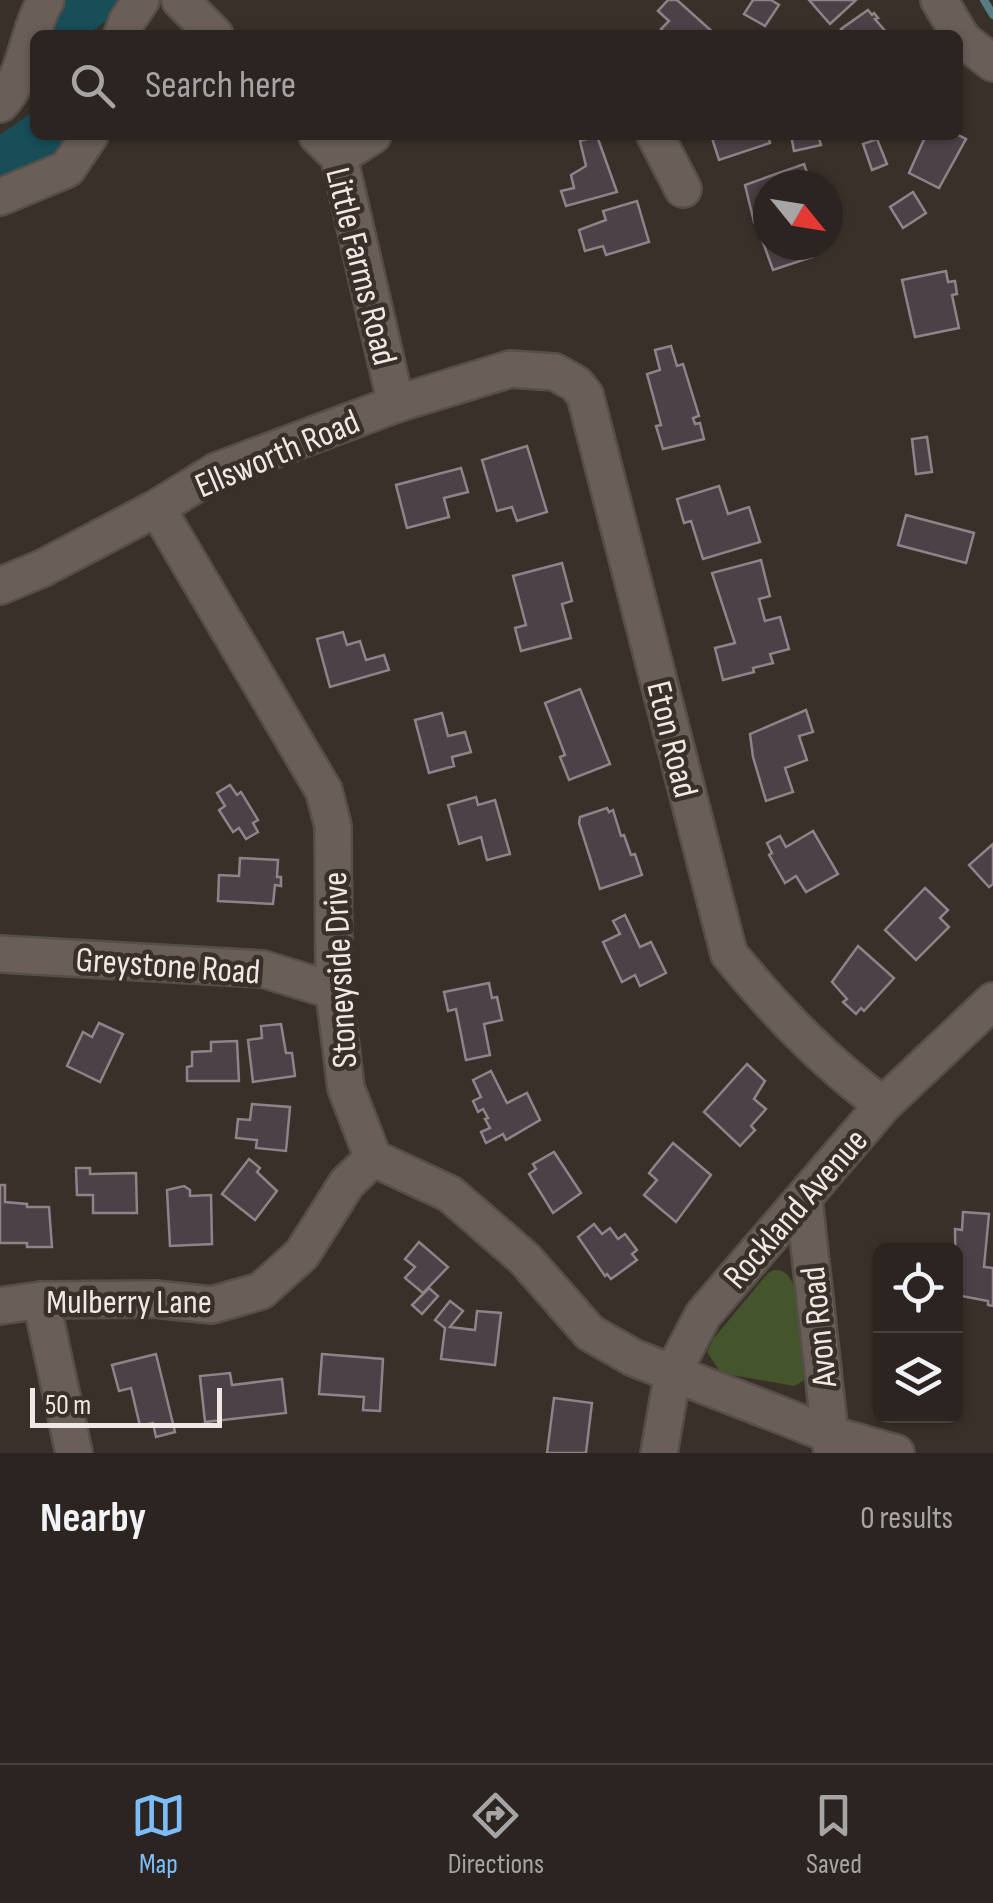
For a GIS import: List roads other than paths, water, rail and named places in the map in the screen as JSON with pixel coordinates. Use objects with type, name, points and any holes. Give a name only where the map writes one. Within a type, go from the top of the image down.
[{"type":"street","points":[[31,30],[46,0]]},
{"type":"street","points":[[123,30],[141,0]]},
{"type":"street","points":[[180,0],[210,30]]},
{"type":"street","points":[[938,0],[957,30]]},
{"type":"street","points":[[0,104],[15,88],[30,34]]},
{"type":"street","points":[[963,40],[993,63]]},
{"type":"street","points":[[0,197],[67,168],[87,140]]},
{"type":"street","points":[[658,140],[683,188]]},
{"type":"street","name":"Little Farms Road","points":[[328,146],[396,404]]},
{"type":"street","name":"Ellsworth Road","points":[[0,586],[158,508],[217,472],[396,404],[510,368]]},
{"type":"street","name":"Eton Road","points":[[510,368],[555,372],[576,384],[584,395],[729,954],[833,1068],[883,1105]]},
{"type":"street","name":"Stoneyside Drive","points":[[158,508],[324,790],[332,826],[334,991],[346,1088],[373,1158]]},
{"type":"street","name":"Greystone Road","points":[[0,954],[263,969],[334,991]]},
{"type":"street","name":"Rockland Avenue","points":[[659,1453],[673,1372],[703,1315],[883,1105],[993,1000]]},
{"type":"street","points":[[373,1158],[450,1194],[525,1259],[590,1333],[634,1358],[831,1444],[896,1453]]},
{"type":"street","name":"Mulberry Lane","points":[[0,1306],[41,1300],[155,1299],[212,1305],[261,1291],[302,1254],[348,1183],[373,1158]]},
{"type":"street","name":"Avon Road","points":[[804,1200],[831,1444]]},
{"type":"street","points":[[41,1300],[74,1453]]},
{"type":"waterway","points":[[68,30],[71,17],[94,0]]},
{"type":"waterway","points":[[984,0],[993,15]]},
{"type":"waterway","points":[[0,164],[35,140]]}]
